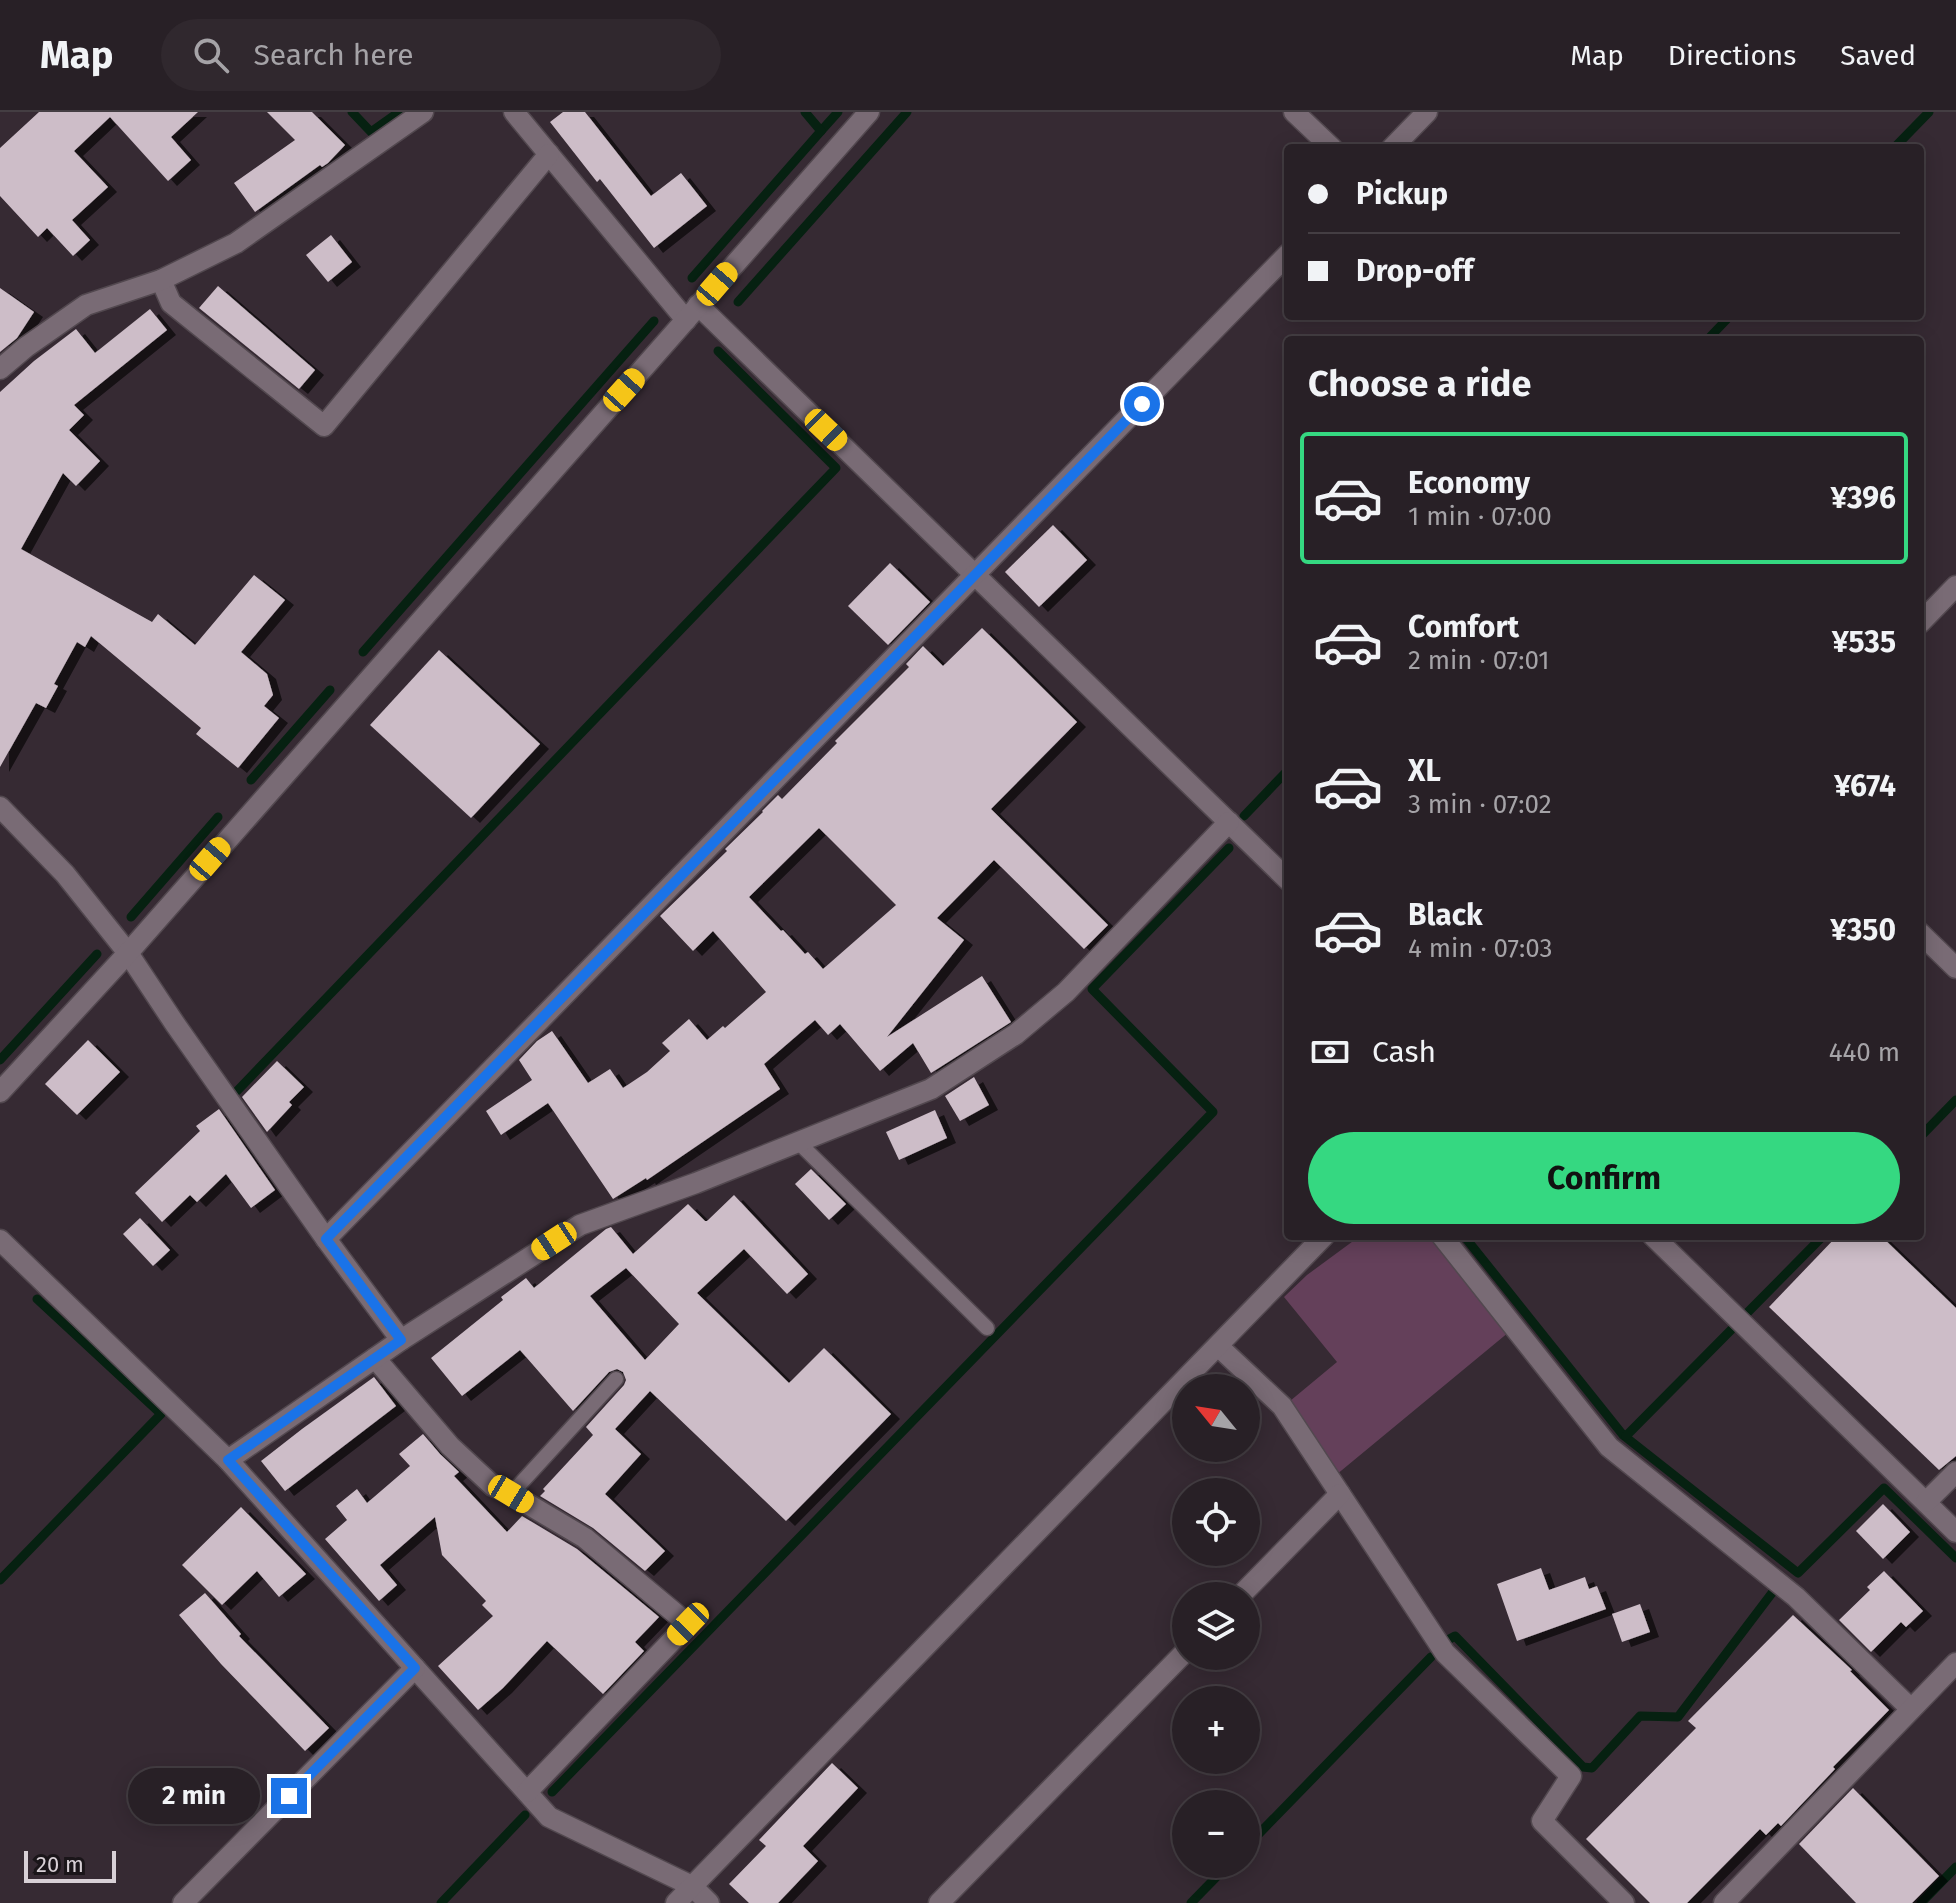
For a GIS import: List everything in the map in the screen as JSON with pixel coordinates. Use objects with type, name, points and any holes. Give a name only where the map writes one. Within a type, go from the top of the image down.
[{"type":"street","points":[[0,369],[86,305],[161,280],[236,243],[423,112]]},
{"type":"street","points":[[514,112],[692,312],[975,575],[1284,876]]},
{"type":"street","points":[[0,1092],[128,953],[869,112]]},
{"type":"street","points":[[1294,112],[1328,144]]},
{"type":"street","points":[[1396,144],[1427,112]]},
{"type":"street","points":[[161,280],[171,303],[324,426],[549,154]]},
{"type":"street","points":[[326,1239],[1284,258]]},
{"type":"street","points":[[1924,619],[1956,586]]},
{"type":"street","points":[[0,807],[65,874],[128,953],[326,1239],[401,1340]]},
{"type":"street","points":[[228,1460],[401,1340],[580,1225],[799,1143],[931,1089],[1016,1034],[1066,992],[1229,822]]},
{"type":"street","points":[[1924,937],[1956,968]]},
{"type":"street","points":[[0,1240],[228,1460],[549,1817],[692,1886],[709,1903]]},
{"type":"street","points":[[676,1903],[1320,1240]]},
{"type":"street","points":[[1445,1240],[1609,1447],[1796,1597],[1911,1709]]},
{"type":"street","points":[[1657,1240],[1956,1532]]},
{"type":"street","points":[[1218,1346],[1282,1406],[1445,1653],[1571,1776],[1542,1821],[1624,1903]]},
{"type":"street","points":[[375,1358],[450,1446],[493,1486],[585,1538],[688,1624],[527,1792]]},
{"type":"street","points":[[1926,1502],[1956,1472]]},
{"type":"street","points":[[1254,1582],[1340,1494]]},
{"type":"street","points":[[1724,1903],[1956,1663]]},
{"type":"street","points":[[939,1903],[1172,1665]]},
{"type":"street","points":[[183,1903],[415,1668]]},
{"type":"lane","points":[[799,1143],[987,1328]]},
{"type":"lane","points":[[511,1494],[616,1379]]},
{"type":"shaded area","points":[[1355,1240],[1433,1240],[1509,1332],[1336,1475],[1290,1401],[1337,1362],[1284,1297],[1307,1275]]},
{"type":"building","points":[[39,112],[198,112],[171,137],[191,160],[168,181],[110,117],[74,151],[108,187],[72,220],[90,240],[73,256],[47,228],[38,237],[0,196],[0,148]]},
{"type":"building","points":[[267,112],[312,112],[345,145],[328,163],[322,167],[320,165],[255,212],[234,183],[295,140]]},
{"type":"building","points":[[563,112],[585,112],[651,196],[681,173],[707,206],[654,248],[550,122]]},
{"type":"building","points":[[331,235],[352,262],[328,282],[306,255]]},
{"type":"building","points":[[218,286],[315,370],[299,389],[199,308]]},
{"type":"building","points":[[0,288],[34,312],[17,338],[0,352]]},
{"type":"building","points":[[150,309],[167,330],[74,405],[84,415],[69,430],[100,461],[76,486],[63,473],[21,549],[152,622],[158,614],[195,645],[254,575],[285,600],[241,652],[267,674],[273,695],[264,706],[279,718],[238,768],[196,734],[201,728],[91,636],[85,647],[77,642],[54,684],[58,686],[46,708],[36,703],[0,767],[0,392],[76,329],[95,353]]},
{"type":"building","points":[[1053,525],[1087,560],[1039,607],[1005,572]]},
{"type":"building","points":[[890,563],[930,602],[888,645],[848,606]]},
{"type":"building","points":[[982,628],[1077,722],[991,809],[1108,925],[1084,949],[994,860],[937,918],[964,940],[887,1037],[982,976],[1011,1022],[931,1073],[913,1043],[880,1071],[840,1024],[828,1035],[815,1020],[764,1064],[780,1089],[647,1180],[613,1199],[548,1103],[501,1135],[486,1111],[532,1080],[519,1060],[552,1031],[588,1083],[610,1069],[623,1088],[670,1051],[662,1043],[689,1019],[707,1040],[766,992],[713,931],[693,951],[660,916],[727,851],[725,849],[778,795],[782,799],[837,743],[835,741],[909,667],[906,664],[923,646],[943,666]],"holes":[[[819,828],[896,905],[823,969],[749,897]]]},
{"type":"building","points":[[439,650],[540,744],[471,818],[370,725]]},
{"type":"building","points":[[88,1040],[120,1072],[77,1115],[45,1084]]},
{"type":"building","points":[[277,1061],[304,1087],[267,1132],[242,1097]]},
{"type":"building","points":[[974,1077],[989,1105],[960,1121],[945,1096]]},
{"type":"building","points":[[219,1109],[275,1190],[251,1208],[226,1174],[197,1202],[190,1195],[162,1222],[135,1193],[200,1131],[196,1126]]},
{"type":"building","points":[[935,1110],[947,1138],[899,1160],[886,1132]]},
{"type":"building","points":[[811,1169],[846,1204],[829,1220],[795,1184]]},
{"type":"building","points":[[734,1195],[808,1274],[787,1294],[744,1249],[697,1293],[789,1383],[824,1348],[891,1414],[786,1521],[650,1391],[615,1429],[641,1454],[605,1494],[665,1551],[645,1571],[593,1528],[540,1496],[593,1435],[586,1427],[624,1385],[623,1372],[617,1369],[609,1372],[573,1411],[520,1350],[462,1396],[431,1358],[526,1278],[534,1288],[606,1229],[611,1227],[633,1254],[688,1204],[707,1221]],"holes":[[[626,1268],[679,1324],[645,1360],[590,1296]]]},
{"type":"building","points":[[140,1218],[170,1250],[153,1266],[123,1234]]},
{"type":"building","points":[[1833,1240],[1885,1240],[1956,1308],[1956,1456],[1939,1470],[1769,1307]]},
{"type":"building","points":[[374,1377],[396,1406],[285,1491],[261,1461]]},
{"type":"building","points":[[423,1434],[459,1472],[454,1476],[507,1532],[522,1516],[577,1549],[659,1617],[635,1642],[644,1651],[603,1694],[547,1641],[478,1710],[438,1666],[493,1616],[482,1605],[486,1601],[442,1555],[435,1517],[380,1565],[397,1585],[379,1601],[325,1539],[347,1520],[336,1506],[357,1489],[367,1503],[410,1466],[399,1454]]},
{"type":"building","points":[[1883,1504],[1910,1532],[1883,1559],[1856,1531]]},
{"type":"building","points":[[241,1507],[306,1574],[279,1597],[257,1571],[222,1605],[182,1565]]},
{"type":"building","points":[[1541,1568],[1549,1590],[1585,1577],[1589,1589],[1597,1586],[1606,1609],[1517,1641],[1497,1584]]},
{"type":"building","points":[[1884,1571],[1923,1611],[1906,1627],[1901,1622],[1871,1652],[1839,1620],[1870,1590],[1867,1587]]},
{"type":"building","points":[[205,1593],[241,1634],[239,1636],[329,1728],[305,1751],[221,1664],[179,1615]]},
{"type":"building","points":[[1640,1604],[1650,1632],[1622,1642],[1612,1614]]},
{"type":"building","points":[[1793,1615],[1852,1670],[1889,1710],[1781,1826],[1778,1823],[1766,1835],[1760,1829],[1687,1903],[1650,1903],[1586,1839],[1696,1728],[1688,1721]]},
{"type":"building","points":[[832,1763],[858,1788],[803,1846],[818,1861],[778,1903],[749,1903],[729,1884],[766,1846],[759,1840]]},
{"type":"building","points":[[1853,1788],[1939,1876],[1912,1903],[1856,1903],[1799,1844]]},
{"type":"waterway","points":[[352,112],[371,132],[399,112]]},
{"type":"waterway","points":[[692,278],[821,131],[805,112]]},
{"type":"waterway","points":[[821,131],[838,112]]},
{"type":"waterway","points":[[738,302],[907,112]]},
{"type":"waterway","points":[[1898,144],[1929,112]]},
{"type":"waterway","points":[[1711,336],[1726,320]]},
{"type":"waterway","points":[[363,652],[654,321]]},
{"type":"waterway","points":[[237,1091],[836,468],[718,351]]},
{"type":"waterway","points":[[251,780],[330,690]]},
{"type":"waterway","points":[[1244,816],[1284,774]]},
{"type":"waterway","points":[[131,917],[218,817]]},
{"type":"waterway","points":[[552,1792],[1213,1112],[1092,989],[1229,848]]},
{"type":"waterway","points":[[0,1060],[97,954]]},
{"type":"waterway","points":[[1924,1133],[1956,1100]]},
{"type":"waterway","points":[[1467,1240],[1623,1435],[1798,1573],[1884,1488],[1956,1558]]},
{"type":"waterway","points":[[1748,1312],[1819,1240]]},
{"type":"waterway","points":[[0,1580],[161,1414],[37,1299]]},
{"type":"waterway","points":[[1626,1436],[1731,1330]]},
{"type":"waterway","points":[[1446,1641],[1455,1636],[1583,1767],[1592,1768],[1640,1716],[1678,1717],[1772,1593]]},
{"type":"waterway","points":[[1260,1833],[1431,1657]]},
{"type":"waterway","points":[[441,1903],[525,1815]]},
{"type":"waterway","points":[[1921,1903],[1956,1867]]},
{"type":"waterway","points":[[1191,1903],[1215,1878]]},
{"type":"route","points":[[289,1796],[415,1668],[228,1460],[401,1340],[326,1239],[1142,404]]}]
